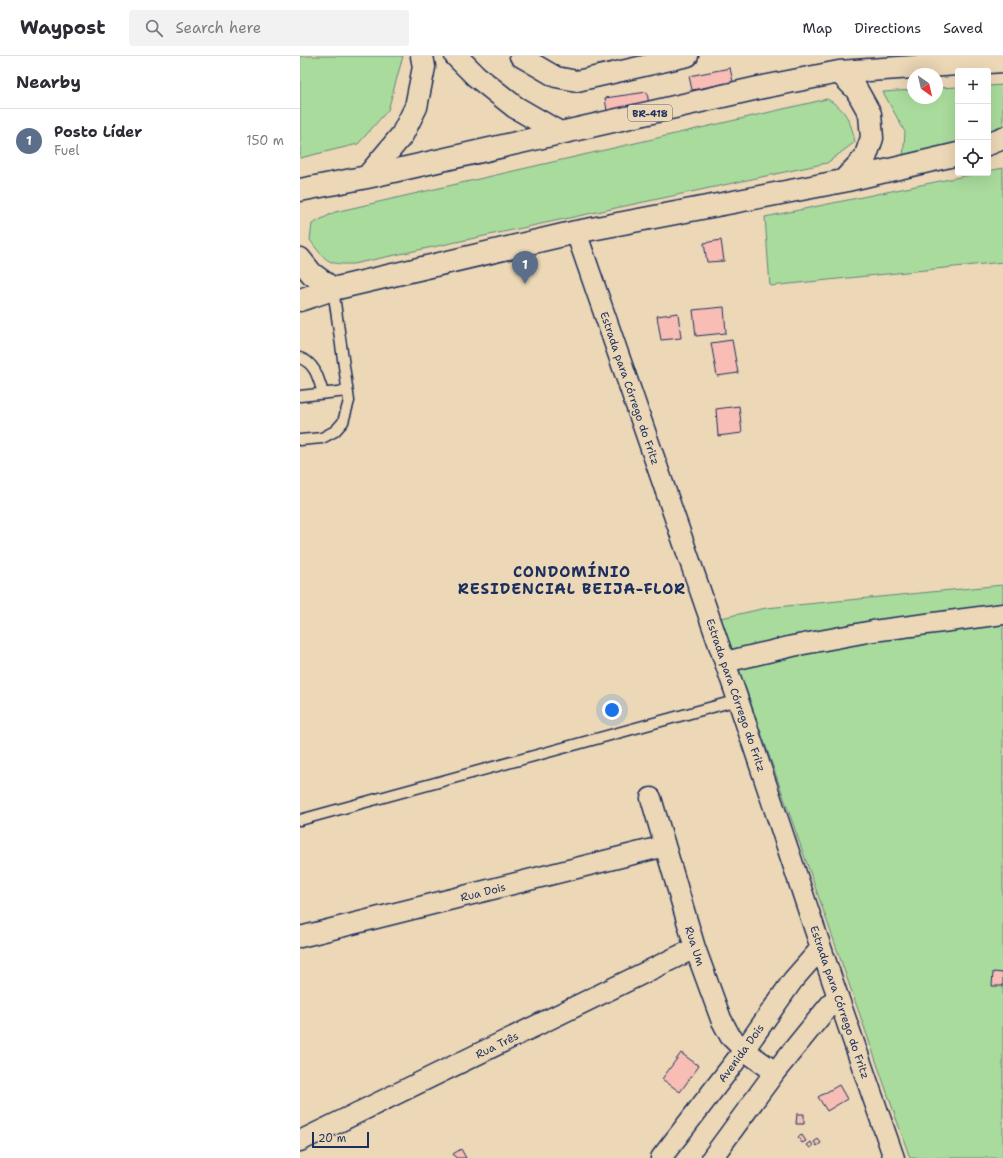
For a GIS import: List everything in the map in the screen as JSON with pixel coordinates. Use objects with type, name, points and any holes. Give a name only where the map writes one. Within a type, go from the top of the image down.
[{"type":"main road","points":[[367,177],[402,135],[416,108],[424,67],[422,56]]},
{"type":"main road","points":[[456,56],[476,76],[515,107],[560,133]]},
{"type":"main road","name":"BR-418","points":[[300,190],[367,177],[560,133],[891,62],[1003,61]]},
{"type":"main road","points":[[839,72],[856,90],[870,114],[872,138],[865,158],[843,181]]},
{"type":"main road","points":[[991,143],[1003,138]]},
{"type":"main road","points":[[300,300],[333,289],[576,232],[843,181],[955,155]]},
{"type":"main road","points":[[300,259],[312,274],[333,289]]},
{"type":"street","points":[[520,56],[556,76],[577,81],[688,56]]},
{"type":"street","name":"Estrada para Córrego do Fritz","points":[[576,232],[738,700],[837,996],[894,1158]]},
{"type":"street","points":[[725,662],[793,646],[873,631],[1003,614]]},
{"type":"street","name":"Rua Um","points":[[651,798],[695,948],[721,1019],[730,1036],[744,1050],[775,1072]]},
{"type":"street","name":"Rua Dois","points":[[300,937],[665,846]]},
{"type":"street","name":"Rua Três","points":[[300,1141],[695,948]]},
{"type":"street","name":"Avenida Dois","points":[[662,1158],[744,1050],[793,980],[821,948]]},
{"type":"street","points":[[712,1158],[812,1023],[837,996]]},
{"type":"lane","points":[[300,440],[322,438],[336,431],[342,422],[349,401],[333,289]]},
{"type":"lane","points":[[300,358],[308,361],[314,368],[323,393]]},
{"type":"lane","points":[[300,396],[347,391]]},
{"type":"lane","points":[[300,820],[738,700]]},
{"type":"green space","points":[[300,56],[403,56],[388,110],[358,144],[300,158]]},
{"type":"green space","points":[[1003,85],[1003,127],[991,133],[991,104],[991,86]]},
{"type":"green space","points":[[955,87],[955,145],[903,158],[905,132],[883,92],[907,90],[907,104],[943,104],[943,88]]},
{"type":"green space","points":[[827,99],[839,107],[847,117],[852,128],[855,142],[827,163],[353,264],[337,263],[327,260],[310,240],[312,224],[335,212]]},
{"type":"green space","points":[[1003,168],[1003,262],[770,286],[765,217],[964,176],[991,176],[991,170]]},
{"type":"green space","points":[[1003,585],[1003,1158],[910,1158],[721,618],[766,608]]},
{"type":"building","points":[[730,68],[733,82],[692,90],[689,76]]},
{"type":"building","points":[[647,92],[649,105],[607,111],[605,98]]},
{"type":"building","points":[[721,240],[724,261],[707,262],[704,243]]},
{"type":"building","points":[[724,307],[726,333],[696,336],[693,310]]},
{"type":"building","points":[[678,313],[681,338],[661,340],[657,316]]},
{"type":"building","points":[[732,340],[738,373],[717,376],[711,343]]},
{"type":"building","points":[[739,406],[742,433],[718,436],[716,409]]},
{"type":"building","points":[[993,972],[1003,973],[1003,986],[992,986]]},
{"type":"building","points":[[681,1053],[699,1066],[680,1092],[662,1079]]},
{"type":"building","points":[[839,1085],[847,1099],[827,1111],[818,1097]]},
{"type":"building","points":[[797,1114],[804,1114],[804,1124],[796,1124]]},
{"type":"building","points":[[802,1135],[806,1141],[802,1143],[798,1137]]},
{"type":"building","points":[[818,1139],[821,1143],[817,1146],[814,1142]]},
{"type":"building","points":[[811,1142],[813,1146],[810,1148],[807,1145]]},
{"type":"building","points":[[461,1149],[466,1158],[456,1158],[453,1154]]},
{"type":"place","name":"Posto Líder","points":[[525,284]]},
{"type":"district","name":"CONDOMÍNIO RESIDENCIAL BEIJA-FLOR","points":[[572,580]]}]
